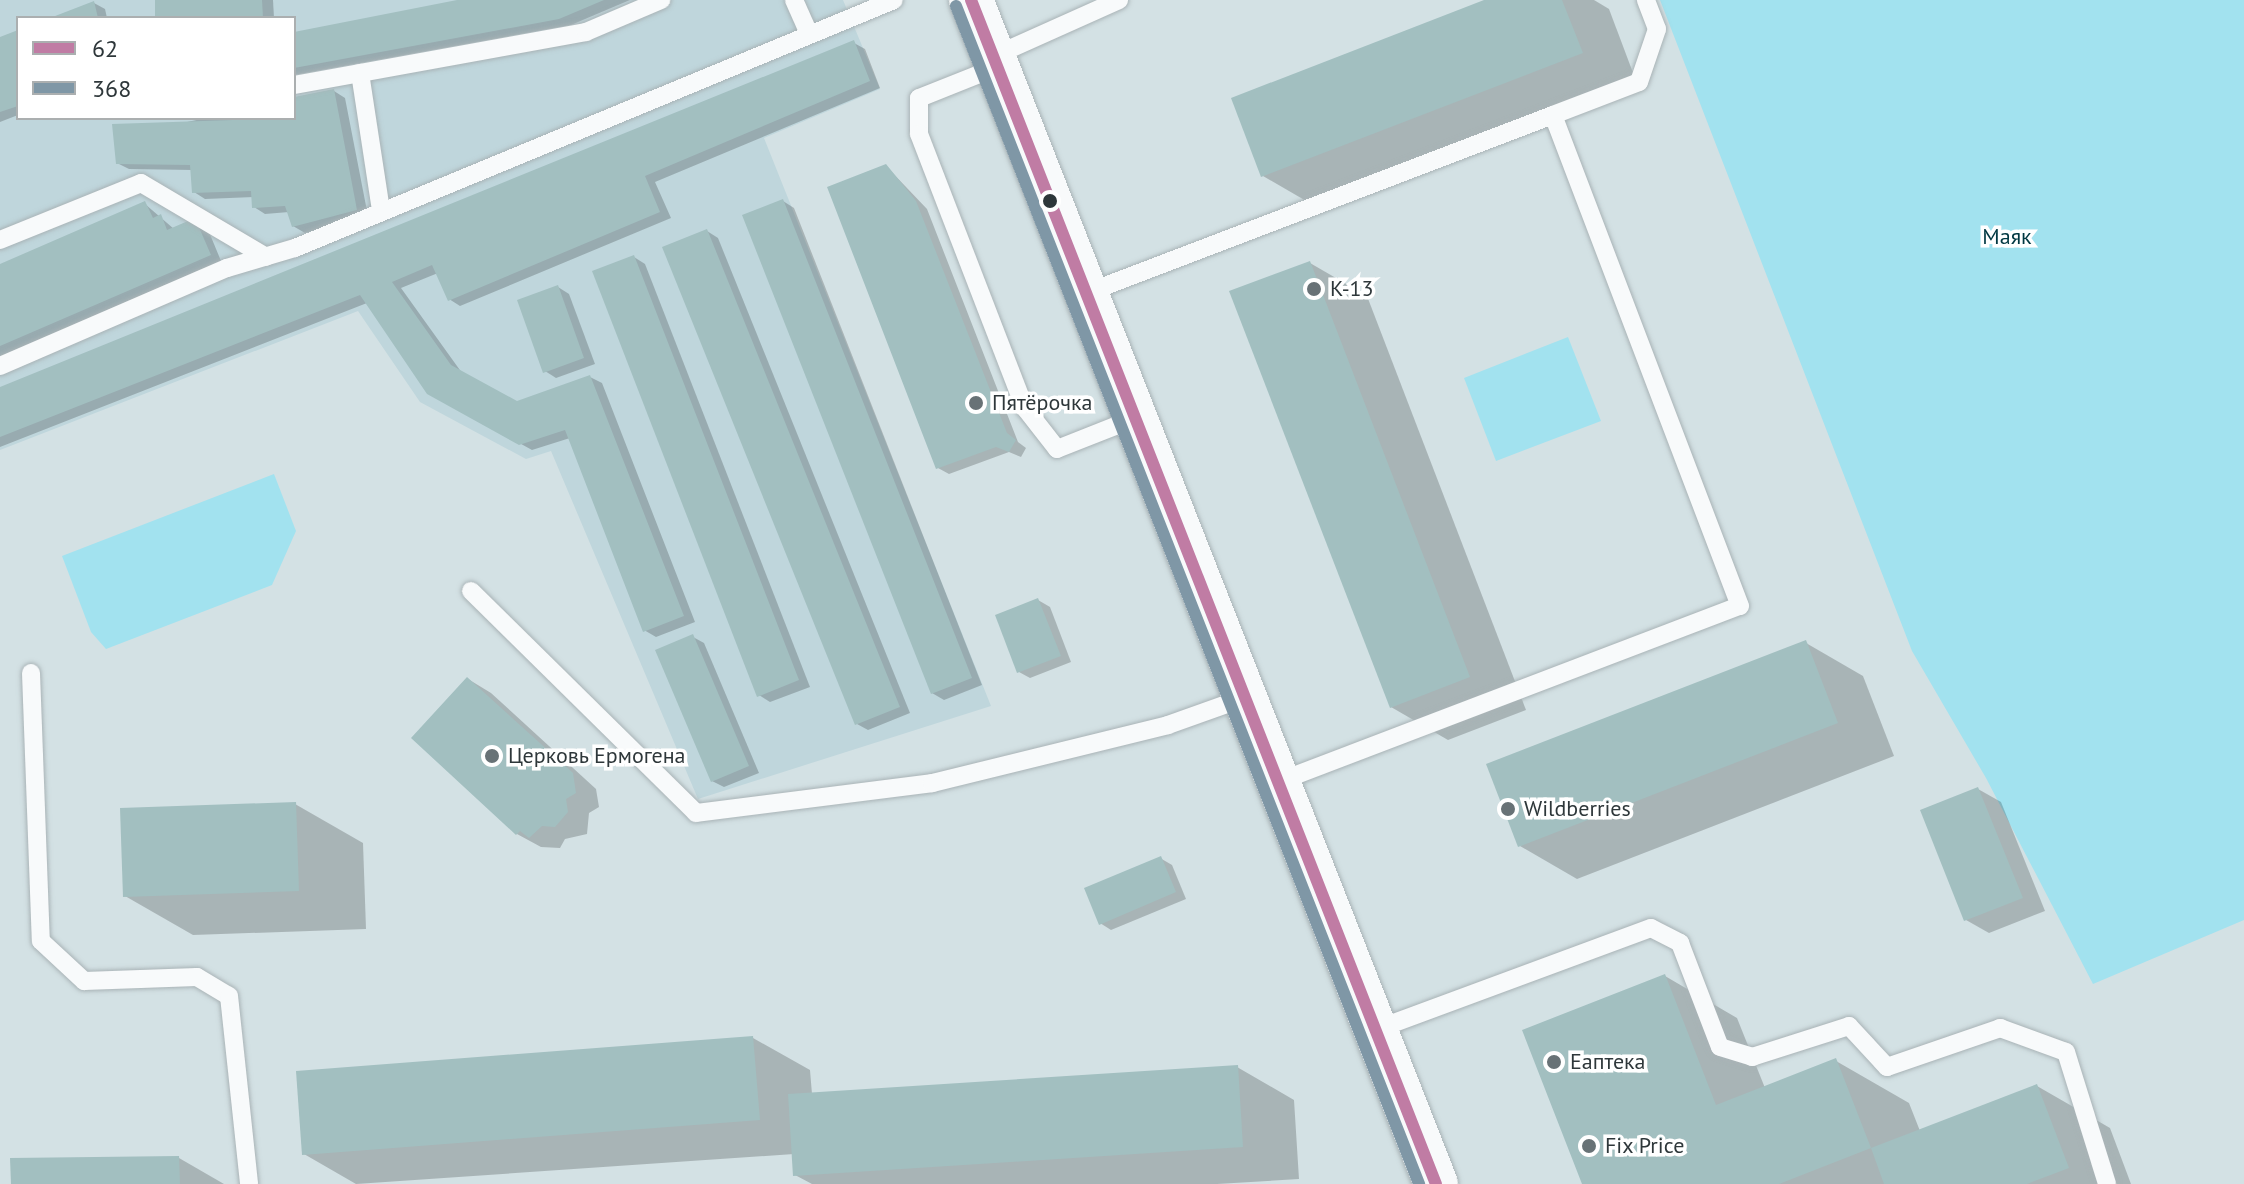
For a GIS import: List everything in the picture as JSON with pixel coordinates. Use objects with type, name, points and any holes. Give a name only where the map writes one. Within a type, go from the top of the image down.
[{"type":"main road","points":[[971,0],[1083,294],[1436,1184]]},
{"type":"lane","points":[[296,85],[586,32],[661,0]]},
{"type":"lane","points":[[794,0],[809,34]]},
{"type":"lane","points":[[0,366],[227,268],[266,257],[381,211],[894,0]]},
{"type":"lane","points":[[1119,0],[919,98],[919,134],[1025,408],[1057,449],[1133,419]]},
{"type":"lane","points":[[1083,294],[1639,82],[1657,29],[1646,0]]},
{"type":"lane","points":[[360,73],[381,211]]},
{"type":"lane","points":[[1278,782],[1740,606],[1553,115]]},
{"type":"lane","points":[[0,240],[141,183],[266,257]]},
{"type":"lane","points":[[471,591],[696,813],[932,783],[1168,725],[1244,698]]},
{"type":"lane","points":[[31,673],[41,941],[84,981],[197,977],[229,996],[249,1184]]},
{"type":"lane","points":[[1375,1030],[1651,928],[1680,943],[1720,1047],[1752,1057],[1849,1026],[1887,1067],[2000,1028],[2066,1052],[2107,1184]]},
{"type":"shaded area","points":[[0,0],[843,0],[880,89],[764,138],[991,706],[698,799],[551,451],[526,459],[420,402],[358,311],[0,450]]},
{"type":"green space","name":"Маяк","points":[[1660,0],[2244,0],[2244,920],[2093,984],[1986,778],[1912,651]]},
{"type":"green space","points":[[1568,337],[1601,421],[1496,461],[1464,378]]},
{"type":"green space","points":[[274,474],[296,531],[272,585],[106,649],[91,632],[62,556]]},
{"type":"building","points":[[155,0],[262,0],[263,16],[155,16]]},
{"type":"building","points":[[457,0],[604,0],[559,19],[296,68],[296,32]]},
{"type":"building","points":[[1484,0],[1562,0],[1583,53],[1261,177],[1231,98]]},
{"type":"building","points":[[94,1],[98,16],[55,16]]},
{"type":"building","points":[[16,31],[16,107],[0,112],[0,37]]},
{"type":"building","points":[[854,40],[870,81],[645,176],[660,212],[448,301],[432,265],[392,282],[451,365],[517,401],[590,375],[684,616],[643,632],[565,430],[519,445],[427,394],[360,295],[0,437],[0,387]]},
{"type":"building","points":[[334,89],[357,210],[292,227],[285,206],[252,208],[251,191],[192,193],[190,165],[116,164],[112,124],[296,120],[296,97]]},
{"type":"building","points":[[886,164],[916,201],[1007,433],[1016,440],[1009,452],[996,447],[936,469],[827,187]]},
{"type":"building","points":[[783,199],[972,678],[931,694],[742,215]]},
{"type":"building","points":[[145,201],[153,218],[161,214],[167,230],[195,218],[211,255],[0,346],[0,264]]},
{"type":"building","points":[[707,229],[900,707],[855,725],[662,247]]},
{"type":"building","points":[[634,255],[799,680],[757,697],[592,271]]},
{"type":"building","points":[[1310,261],[1470,677],[1390,708],[1229,291]]},
{"type":"building","points":[[558,285],[584,358],[543,373],[517,300]]},
{"type":"building","points":[[1038,598],[1061,656],[1017,673],[995,615]]},
{"type":"building","points":[[693,634],[749,766],[711,782],[655,650]]},
{"type":"building","points":[[1806,640],[1838,723],[1518,847],[1486,764]]},
{"type":"building","name":"Церковь Ермогена","points":[[467,677],[573,773],[576,793],[566,799],[568,812],[555,827],[542,826],[529,838],[520,831],[516,835],[411,738]]},
{"type":"building","points":[[1978,787],[2023,898],[1964,921],[1920,810]]},
{"type":"building","points":[[296,802],[299,891],[123,897],[120,808]]},
{"type":"building","points":[[1161,856],[1176,892],[1099,925],[1084,888]]},
{"type":"building","points":[[1665,974],[1716,1105],[1836,1058],[1871,1148],[1779,1184],[1582,1184],[1522,1030]]},
{"type":"building","points":[[753,1036],[760,1120],[302,1155],[296,1071]]},
{"type":"building","points":[[1238,1065],[1243,1147],[793,1176],[788,1094]]},
{"type":"building","points":[[2037,1084],[2069,1168],[2027,1184],[1884,1184],[1871,1148]]},
{"type":"building","points":[[179,1156],[180,1184],[11,1184],[10,1158]]},
{"type":"transit line","name":"62","points":[[971,0],[1436,1184]]},
{"type":"transit line","name":"368","points":[[956,6],[1419,1184]]},
{"type":"place","name":"K-13","points":[[1314,289]]},
{"type":"place","name":"Пятёрочка","points":[[976,403]]},
{"type":"place","name":"Церковь Ермогена","points":[[492,756]]},
{"type":"place","name":"Wildberries","points":[[1508,809]]},
{"type":"place","name":"Еаптека","points":[[1554,1062]]},
{"type":"place","name":"Fix Price","points":[[1589,1146]]}]
